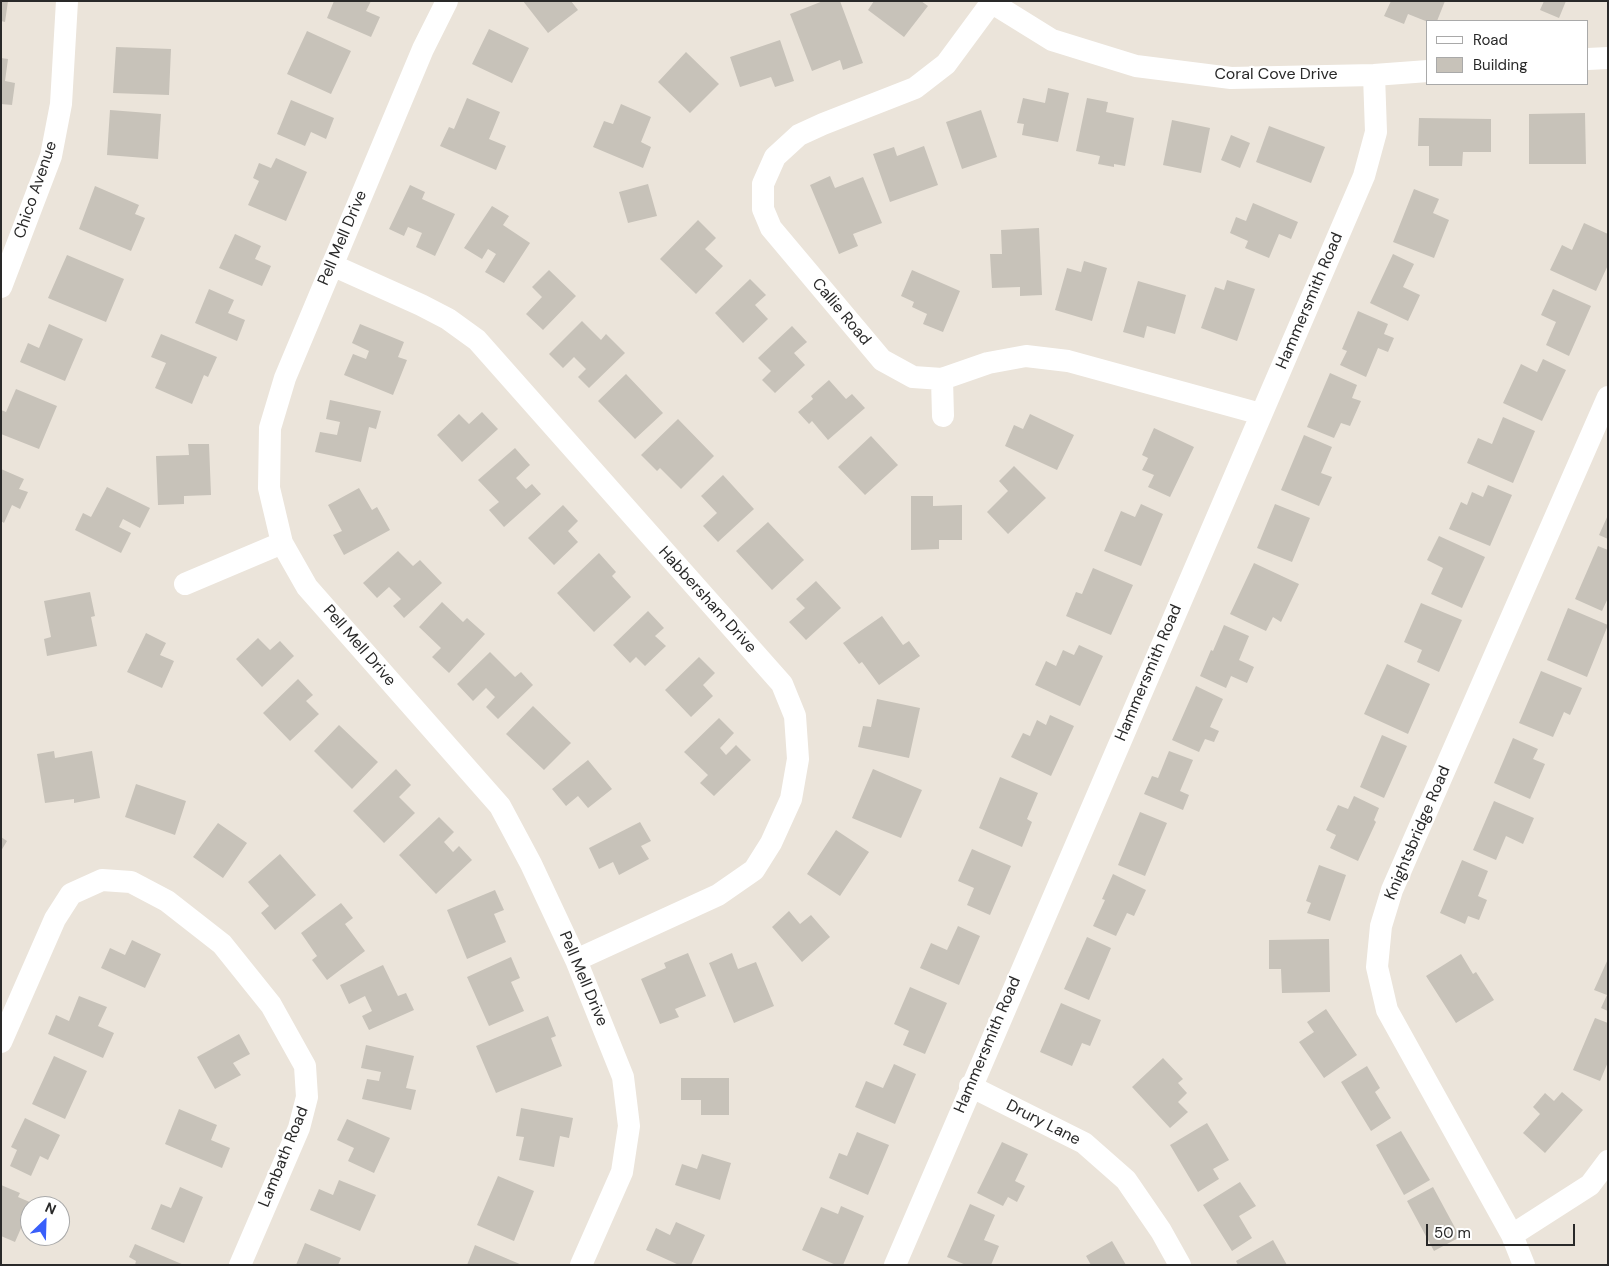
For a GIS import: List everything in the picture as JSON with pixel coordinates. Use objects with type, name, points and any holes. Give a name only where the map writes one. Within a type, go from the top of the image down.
[{"type":"street","name":"Chico Avenue","points":[[1,287],[51,156],[61,104],[67,1]]},
{"type":"street","name":"Pell Mell Drive","points":[[447,1],[423,49],[285,378],[270,428],[269,488],[282,543],[307,586],[500,806],[532,864],[576,960],[623,1077],[629,1126],[622,1172],[581,1265]]},
{"type":"street","name":"Coral Cove Drive","points":[[990,2],[1052,40],[1136,66],[1231,78],[1374,75],[1426,71]]},
{"type":"street","name":"Callie Road","points":[[990,2],[946,64],[915,88],[799,134],[775,157],[763,184],[763,209],[771,228],[882,360],[913,376],[942,379],[988,363],[1026,356],[1068,361],[1261,414]]},
{"type":"street","points":[[1589,59],[1608,58]]},
{"type":"street","name":"Hammersmith Road","points":[[895,1265],[970,1086],[1364,176],[1376,132],[1374,75]]},
{"type":"street","name":"Habbersham Drive","points":[[332,265],[421,305],[448,319],[477,340],[782,684],[794,716],[798,759],[790,799],[771,842],[754,870],[718,895],[576,960]]},
{"type":"street","points":[[942,379],[942,416]]},
{"type":"street","name":"Knightsbridge Road","points":[[1524,1265],[1512,1235],[1388,1010],[1377,967],[1380,934],[1392,890],[1608,397]]},
{"type":"street","points":[[185,584],[282,543]]},
{"type":"street","name":"Lambath Road","points":[[1,1042],[55,919],[71,894],[102,880],[131,882],[167,901],[222,944],[271,1005],[305,1066],[307,1097],[299,1128],[240,1265]]},
{"type":"street","name":"Drury Lane","points":[[970,1086],[1084,1143],[1126,1180],[1180,1265]]},
{"type":"street","points":[[1512,1235],[1590,1185],[1608,1161]]},
{"type":"building","points":[[1,1],[8,1],[5,22],[1,21]]},
{"type":"building","points":[[334,1],[371,1],[366,11],[380,17],[371,37],[327,18]]},
{"type":"building","points":[[523,1],[571,1],[578,10],[548,33]]},
{"type":"building","points":[[823,1],[840,1],[863,63],[843,70],[840,60],[812,71],[790,14]]},
{"type":"building","points":[[874,1],[921,1],[928,6],[904,37],[868,10]]},
{"type":"building","points":[[1391,1],[1445,1],[1437,20],[1426,21],[1408,14],[1404,24],[1384,16]]},
{"type":"building","points":[[1544,1],[1566,1],[1559,18],[1540,10]]},
{"type":"building","points":[[489,29],[529,48],[512,83],[472,64]]},
{"type":"building","points":[[307,31],[351,51],[331,94],[287,74]]},
{"type":"building","points":[[780,40],[794,81],[775,87],[771,77],[740,87],[730,57]]},
{"type":"building","points":[[116,47],[171,49],[169,95],[113,93]]},
{"type":"building","points":[[686,52],[719,84],[690,113],[658,82]]},
{"type":"building","points":[[1,58],[8,59],[5,81],[15,83],[12,105],[1,104]]},
{"type":"building","points":[[1048,88],[1069,93],[1058,142],[1022,135],[1024,124],[1017,123],[1023,98],[1045,103]]},
{"type":"building","points":[[467,98],[500,112],[489,139],[506,146],[496,170],[440,146],[449,127],[454,129]]},
{"type":"building","points":[[1087,98],[1108,102],[1106,112],[1134,118],[1125,166],[1114,164],[1114,167],[1098,164],[1100,156],[1076,151]]},
{"type":"building","points":[[291,100],[334,118],[326,139],[311,132],[305,146],[277,134]]},
{"type":"building","points":[[621,104],[651,117],[641,142],[651,147],[643,168],[593,147],[604,121],[613,124]]},
{"type":"building","points":[[110,110],[161,114],[158,159],[107,155]]},
{"type":"building","points":[[981,110],[997,157],[962,169],[946,122]]},
{"type":"building","points":[[1585,113],[1586,164],[1529,164],[1529,114]]},
{"type":"building","points":[[1419,118],[1491,119],[1491,152],[1463,152],[1462,166],[1429,166],[1429,146],[1418,146]]},
{"type":"building","points":[[1172,120],[1210,128],[1201,173],[1163,165]]},
{"type":"building","points":[[1269,126],[1325,147],[1311,183],[1256,162]]},
{"type":"building","points":[[1231,135],[1250,143],[1240,168],[1221,160]]},
{"type":"building","points":[[924,146],[938,185],[890,202],[873,154],[894,147],[897,156]]},
{"type":"building","points":[[276,158],[307,172],[286,221],[248,205],[259,181],[253,178],[259,163],[271,168]]},
{"type":"building","points":[[830,176],[835,188],[863,177],[882,223],[853,234],[858,246],[839,254],[810,185]]},
{"type":"building","points":[[648,184],[657,216],[628,223],[619,192]]},
{"type":"building","points":[[410,185],[425,192],[422,199],[455,214],[435,256],[416,247],[422,233],[408,227],[404,236],[389,229]]},
{"type":"building","points":[[95,186],[139,205],[135,214],[145,218],[131,251],[79,229]]},
{"type":"building","points":[[1414,189],[1439,199],[1433,213],[1449,220],[1434,258],[1393,242]]},
{"type":"building","points":[[1253,203],[1298,222],[1291,239],[1279,234],[1269,258],[1245,248],[1248,241],[1230,233],[1236,217],[1246,221]]},
{"type":"building","points":[[492,206],[509,216],[503,225],[530,243],[504,283],[485,272],[496,254],[488,249],[482,259],[464,248]]},
{"type":"building","points":[[698,220],[716,238],[705,249],[723,266],[696,294],[660,259]]},
{"type":"building","points":[[1584,223],[1608,234],[1608,265],[1596,291],[1550,270],[1562,245],[1572,250]]},
{"type":"building","points":[[1039,228],[1042,295],[1020,296],[1020,287],[992,288],[990,254],[1002,254],[1001,230]]},
{"type":"building","points":[[235,234],[261,246],[255,259],[271,266],[262,286],[219,268]]},
{"type":"building","points":[[1393,254],[1414,264],[1403,287],[1420,295],[1408,321],[1370,303]]},
{"type":"building","points":[[67,255],[124,279],[106,322],[48,298]]},
{"type":"building","points":[[1084,261],[1107,268],[1092,321],[1055,310],[1067,268],[1081,272]]},
{"type":"building","points":[[549,270],[576,296],[543,330],[526,314],[542,297],[532,287]]},
{"type":"building","points":[[912,270],[960,291],[943,332],[923,324],[927,314],[912,307],[914,302],[901,296]]},
{"type":"building","points":[[750,279],[766,295],[755,305],[768,319],[743,343],[715,313]]},
{"type":"building","points":[[1227,280],[1255,289],[1237,341],[1201,328],[1215,287],[1224,290]]},
{"type":"building","points":[[1138,281],[1186,295],[1175,334],[1147,326],[1144,338],[1123,332]]},
{"type":"building","points":[[209,289],[234,300],[228,313],[245,320],[237,341],[195,323]]},
{"type":"building","points":[[1553,289],[1591,306],[1569,356],[1546,345],[1556,322],[1541,315]]},
{"type":"building","points":[[1358,311],[1388,324],[1384,334],[1394,338],[1388,352],[1378,348],[1366,377],[1340,365],[1347,351],[1342,349]]},
{"type":"building","points":[[582,321],[601,340],[606,334],[625,353],[589,388],[578,377],[586,369],[574,357],[563,368],[549,354]]},
{"type":"building","points":[[49,324],[83,339],[65,381],[20,362],[28,343],[39,348]]},
{"type":"building","points":[[360,324],[404,342],[398,357],[407,360],[393,395],[344,375],[353,354],[366,359],[369,351],[352,343]]},
{"type":"building","points":[[792,326],[807,342],[794,353],[805,365],[775,393],[762,380],[771,371],[758,358]]},
{"type":"building","points":[[161,334],[217,357],[208,377],[204,375],[192,404],[155,388],[166,363],[151,357]]},
{"type":"building","points":[[1543,359],[1566,370],[1542,421],[1503,403],[1521,364],[1537,372]]},
{"type":"building","points":[[1330,373],[1357,385],[1352,398],[1361,401],[1350,426],[1341,423],[1334,438],[1307,427]]},
{"type":"building","points":[[626,374],[663,413],[635,439],[598,401]]},
{"type":"building","points":[[829,380],[846,399],[852,394],[865,408],[828,440],[812,421],[809,424],[798,412],[813,399],[811,396]]},
{"type":"building","points":[[16,389],[57,406],[39,449],[1,434],[1,410],[6,412]]},
{"type":"building","points":[[330,400],[381,411],[376,429],[369,427],[361,462],[315,452],[320,432],[337,435],[340,422],[326,419]]},
{"type":"building","points":[[482,412],[498,429],[462,462],[437,435],[459,414],[469,424]]},
{"type":"building","points":[[1030,414],[1074,435],[1057,470],[1005,446],[1014,425],[1023,429]]},
{"type":"building","points":[[1503,417],[1535,431],[1513,483],[1467,463],[1478,438],[1492,444]]},
{"type":"building","points":[[678,419],[714,456],[681,489],[660,468],[657,471],[641,455]]},
{"type":"building","points":[[1154,428],[1194,447],[1170,497],[1148,487],[1154,475],[1142,470],[1148,458],[1142,455]]},
{"type":"building","points":[[1304,435],[1332,447],[1321,473],[1332,477],[1319,506],[1281,490]]},
{"type":"building","points":[[871,436],[898,465],[865,495],[838,467]]},
{"type":"building","points":[[188,444],[209,444],[211,495],[184,496],[184,504],[158,505],[156,456],[189,455]]},
{"type":"building","points":[[515,448],[530,465],[516,478],[526,489],[532,484],[541,494],[504,527],[489,510],[499,502],[478,480]]},
{"type":"building","points":[[1014,466],[1046,498],[1008,534],[987,512],[1008,491],[999,481]]},
{"type":"building","points":[[1,469],[24,479],[19,489],[28,492],[20,509],[12,505],[4,523],[1,521]]},
{"type":"building","points":[[723,475],[754,509],[718,542],[703,526],[717,513],[701,496]]},
{"type":"building","points":[[1488,485],[1512,495],[1490,546],[1449,529],[1461,502],[1467,505],[1472,492],[1483,497]]},
{"type":"building","points":[[107,487],[150,508],[140,528],[123,519],[119,527],[131,533],[121,553],[75,530],[83,513],[91,517]]},
{"type":"building","points":[[359,488],[372,510],[377,507],[390,530],[344,555],[333,535],[342,531],[328,505]]},
{"type":"building","points":[[911,496],[933,496],[933,506],[962,505],[962,540],[939,540],[939,549],[911,550]]},
{"type":"building","points":[[1141,504],[1163,514],[1141,566],[1104,551],[1121,511],[1135,517]]},
{"type":"building","points":[[1275,504],[1310,518],[1292,562],[1257,548]]},
{"type":"building","points":[[563,505],[578,521],[568,531],[578,542],[554,565],[528,538]]},
{"type":"building","points":[[1608,515],[1608,539],[1599,535]]},
{"type":"building","points":[[768,522],[804,560],[772,590],[736,551]]},
{"type":"building","points":[[1439,536],[1485,557],[1462,608],[1431,594],[1443,568],[1427,560]]},
{"type":"building","points":[[1598,546],[1608,550],[1608,598],[1602,611],[1575,599]]},
{"type":"building","points":[[398,551],[413,566],[420,560],[442,583],[404,618],[393,606],[401,599],[389,587],[377,598],[363,583]]},
{"type":"building","points":[[599,553],[616,572],[612,576],[631,597],[594,632],[557,593]]},
{"type":"building","points":[[1254,563],[1299,584],[1281,622],[1273,617],[1266,631],[1230,614]]},
{"type":"building","points":[[1093,568],[1133,585],[1111,635],[1066,616],[1076,592],[1082,594]]},
{"type":"building","points":[[816,581],[841,608],[806,640],[789,622],[805,608],[796,599]]},
{"type":"building","points":[[90,592],[95,616],[91,617],[97,646],[47,656],[44,639],[51,637],[44,601]]},
{"type":"building","points":[[442,602],[463,622],[467,618],[485,634],[449,673],[432,657],[441,648],[419,627]]},
{"type":"building","points":[[1421,603],[1462,620],[1439,672],[1417,662],[1422,650],[1404,642]]},
{"type":"building","points":[[1568,608],[1608,625],[1587,677],[1547,660]]},
{"type":"building","points":[[648,611],[664,628],[655,636],[666,646],[645,666],[636,657],[630,663],[613,645]]},
{"type":"building","points":[[882,616],[903,645],[909,641],[920,656],[879,685],[862,662],[859,664],[843,643]]},
{"type":"building","points":[[1224,625],[1249,636],[1239,660],[1254,667],[1247,683],[1231,676],[1226,688],[1200,676]]},
{"type":"building","points":[[146,633],[166,643],[160,655],[174,661],[162,688],[127,672]]},
{"type":"building","points":[[258,638],[270,650],[280,641],[294,656],[262,687],[236,659]]},
{"type":"building","points":[[1079,645],[1103,656],[1080,706],[1035,685],[1046,661],[1056,666],[1063,650],[1074,655]]},
{"type":"building","points":[[490,652],[515,677],[521,672],[533,685],[498,719],[486,707],[495,697],[486,688],[473,701],[457,684]]},
{"type":"building","points":[[699,657],[715,673],[703,685],[713,696],[691,717],[665,690]]},
{"type":"building","points":[[1387,664],[1430,684],[1408,734],[1364,714]]},
{"type":"building","points":[[1541,671],[1582,688],[1570,715],[1564,712],[1553,737],[1519,723]]},
{"type":"building","points":[[298,679],[313,695],[306,701],[319,714],[290,741],[263,713]]},
{"type":"building","points":[[1196,686],[1223,699],[1210,727],[1219,731],[1214,742],[1205,739],[1199,752],[1172,740]]},
{"type":"building","points":[[877,699],[920,708],[909,758],[858,747],[863,726],[871,727]]},
{"type":"building","points":[[533,706],[571,743],[544,770],[506,734]]},
{"type":"building","points":[[1050,715],[1074,726],[1051,776],[1011,757],[1023,733],[1030,736],[1037,720],[1046,725]]},
{"type":"building","points":[[719,718],[734,733],[720,748],[726,755],[736,745],[751,760],[714,796],[700,783],[708,775],[684,752]]},
{"type":"building","points":[[339,725],[378,762],[352,789],[314,751]]},
{"type":"building","points":[[1382,735],[1407,746],[1384,798],[1360,787]]},
{"type":"building","points":[[1513,738],[1538,749],[1533,759],[1545,764],[1530,799],[1494,783]]},
{"type":"building","points":[[54,751],[55,758],[92,751],[100,798],[74,803],[74,799],[45,803],[37,754]]},
{"type":"building","points":[[1169,751],[1193,760],[1180,791],[1189,795],[1183,810],[1144,794],[1152,776],[1158,778]]},
{"type":"building","points":[[588,760],[612,789],[588,808],[578,796],[566,806],[552,789]]},
{"type":"building","points":[[396,769],[411,785],[399,797],[415,813],[384,843],[353,811]]},
{"type":"building","points":[[873,769],[922,790],[901,838],[852,818]]},
{"type":"building","points":[[1000,777],[1038,793],[1027,819],[1032,822],[1022,847],[979,828]]},
{"type":"building","points":[[136,784],[186,801],[175,835],[125,817]]},
{"type":"building","points":[[1354,796],[1379,808],[1374,820],[1376,822],[1358,861],[1330,848],[1336,835],[1326,830],[1338,805],[1348,809]]},
{"type":"building","points":[[1494,801],[1534,818],[1523,844],[1506,836],[1496,860],[1473,850]]},
{"type":"building","points":[[1140,812],[1167,823],[1145,876],[1118,865]]},
{"type":"building","points":[[439,817],[454,832],[444,842],[453,852],[459,846],[472,860],[436,894],[399,855]]},
{"type":"building","points":[[640,822],[651,841],[641,846],[649,859],[619,875],[613,862],[599,869],[589,848]]},
{"type":"building","points":[[218,823],[247,843],[223,878],[193,857]]},
{"type":"building","points":[[836,830],[869,852],[840,896],[807,874]]},
{"type":"building","points":[[1,837],[7,841],[1,851]]},
{"type":"building","points":[[972,849],[1011,866],[990,915],[967,905],[974,888],[958,881]]},
{"type":"building","points":[[280,854],[316,895],[275,930],[261,913],[269,906],[248,882]]},
{"type":"building","points":[[1462,860],[1488,871],[1478,896],[1487,900],[1479,920],[1468,916],[1465,924],[1440,913]]},
{"type":"building","points":[[1319,865],[1346,875],[1330,921],[1307,913],[1311,903],[1306,901]]},
{"type":"building","points":[[1113,874],[1146,890],[1134,916],[1127,913],[1116,936],[1093,926],[1105,900],[1102,899]]},
{"type":"building","points":[[495,890],[504,910],[494,914],[506,942],[467,959],[447,910]]},
{"type":"building","points":[[341,903],[353,918],[345,924],[365,951],[327,980],[312,960],[317,956],[301,933]]},
{"type":"building","points":[[789,911],[800,924],[811,915],[830,937],[802,962],[772,927]]},
{"type":"building","points":[[958,926],[980,936],[959,985],[920,968],[931,943],[947,950]]},
{"type":"building","points":[[1087,937],[1111,948],[1089,1000],[1064,989]]},
{"type":"building","points":[[1329,939],[1330,992],[1282,993],[1281,969],[1269,969],[1269,940]]},
{"type":"building","points":[[132,940],[161,954],[145,988],[101,968],[110,948],[125,955]]},
{"type":"building","points":[[688,953],[706,996],[675,1009],[679,1017],[660,1024],[641,979],[666,968],[664,963]]},
{"type":"building","points":[[732,953],[738,969],[756,962],[774,1006],[734,1023],[709,963]]},
{"type":"building","points":[[1461,954],[1473,974],[1476,972],[1494,1000],[1456,1023],[1426,976]]},
{"type":"building","points":[[511,957],[520,978],[511,982],[524,1011],[489,1026],[467,977]]},
{"type":"building","points":[[1608,959],[1608,1011],[1601,1008],[1607,995],[1594,990]]},
{"type":"building","points":[[383,965],[398,996],[406,993],[414,1010],[369,1030],[362,1016],[372,1011],[365,996],[349,1004],[340,985]]},
{"type":"building","points":[[910,987],[947,1003],[925,1054],[903,1045],[909,1031],[894,1024]]},
{"type":"building","points":[[79,996],[107,1007],[98,1026],[114,1033],[103,1058],[48,1034],[56,1015],[69,1021]]},
{"type":"building","points":[[1061,1003],[1101,1020],[1090,1046],[1082,1043],[1072,1066],[1040,1052]]},
{"type":"building","points":[[1326,1009],[1357,1055],[1324,1078],[1299,1042],[1314,1032],[1307,1022]]},
{"type":"building","points":[[548,1016],[556,1036],[551,1038],[562,1066],[496,1093],[476,1046]]},
{"type":"building","points":[[1595,1018],[1608,1023],[1608,1062],[1600,1081],[1573,1070]]},
{"type":"building","points":[[239,1034],[250,1054],[233,1063],[241,1075],[215,1089],[197,1057]]},
{"type":"building","points":[[366,1045],[414,1056],[406,1088],[416,1090],[411,1110],[362,1099],[367,1079],[379,1081],[381,1072],[361,1068]]},
{"type":"building","points":[[54,1056],[87,1071],[65,1119],[32,1104]]},
{"type":"building","points":[[1163,1058],[1183,1079],[1178,1083],[1187,1093],[1178,1102],[1188,1112],[1170,1128],[1132,1087]]},
{"type":"building","points":[[894,1064],[916,1074],[895,1124],[855,1107],[866,1081],[883,1088]]},
{"type":"building","points":[[1367,1066],[1380,1088],[1375,1092],[1391,1118],[1371,1131],[1341,1082]]},
{"type":"building","points":[[681,1078],[729,1078],[729,1115],[701,1115],[701,1100],[681,1100]]},
{"type":"building","points":[[1562,1092],[1583,1110],[1545,1153],[1523,1133],[1540,1114],[1533,1107],[1545,1093],[1554,1101]]},
{"type":"building","points":[[521,1108],[573,1118],[569,1138],[560,1136],[554,1167],[519,1160],[524,1137],[516,1136]]},
{"type":"building","points":[[179,1109],[217,1125],[211,1140],[230,1148],[222,1168],[165,1144]]},
{"type":"building","points":[[25,1118],[60,1135],[48,1160],[40,1156],[31,1176],[10,1166],[17,1150],[11,1147]]},
{"type":"building","points":[[347,1119],[390,1138],[374,1173],[348,1161],[354,1148],[337,1140]]},
{"type":"building","points":[[1207,1123],[1229,1160],[1213,1169],[1219,1179],[1198,1192],[1170,1145]]},
{"type":"building","points":[[1401,1131],[1430,1180],[1404,1195],[1376,1145]]},
{"type":"building","points":[[857,1132],[889,1145],[868,1195],[829,1178],[839,1153],[847,1156]]},
{"type":"building","points":[[1002,1142],[1028,1154],[1015,1181],[1025,1186],[1017,1202],[1008,1197],[1003,1206],[977,1193]]},
{"type":"building","points":[[702,1154],[731,1163],[720,1200],[675,1185],[682,1164],[697,1169]]},
{"type":"building","points":[[498,1176],[534,1191],[514,1241],[477,1225]]},
{"type":"building","points":[[339,1180],[376,1195],[360,1231],[310,1210],[319,1189],[333,1195]]},
{"type":"building","points":[[1240,1182],[1256,1206],[1239,1216],[1252,1238],[1232,1251],[1203,1205]]},
{"type":"building","points":[[1,1185],[20,1193],[18,1197],[20,1198],[20,1231],[15,1242],[1,1236]]},
{"type":"building","points":[[180,1187],[203,1197],[184,1243],[151,1229],[161,1204],[171,1208]]},
{"type":"building","points":[[1433,1187],[1460,1237],[1434,1251],[1407,1201]]},
{"type":"building","points":[[970,1204],[995,1215],[984,1240],[999,1246],[991,1265],[966,1265],[947,1257]]},
{"type":"building","points":[[841,1206],[864,1216],[843,1265],[836,1265],[802,1250],[821,1207],[838,1214]]},
{"type":"building","points":[[676,1222],[705,1235],[691,1265],[679,1265],[646,1250],[656,1228],[670,1235]]},
{"type":"building","points":[[1273,1240],[1287,1265],[1238,1265],[1236,1261]]},
{"type":"building","points":[[1112,1241],[1126,1265],[1091,1265],[1086,1256]]},
{"type":"building","points":[[305,1243],[341,1258],[338,1265],[296,1265]]},
{"type":"building","points":[[135,1244],[184,1265],[135,1265],[136,1261],[129,1257]]},
{"type":"building","points":[[475,1245],[522,1265],[467,1265]]}]
